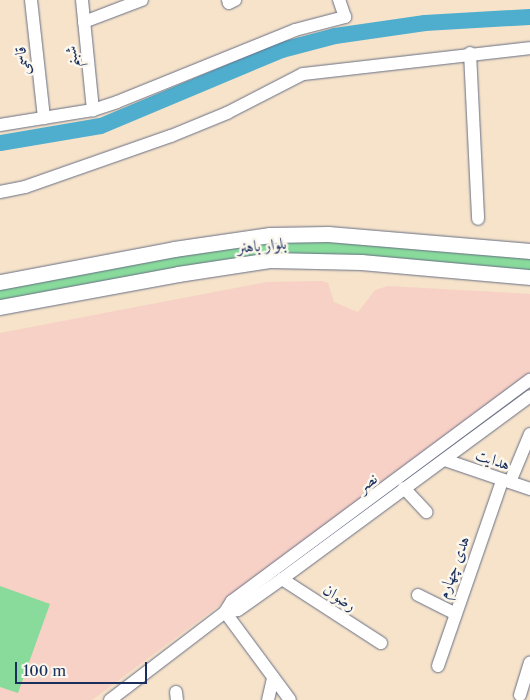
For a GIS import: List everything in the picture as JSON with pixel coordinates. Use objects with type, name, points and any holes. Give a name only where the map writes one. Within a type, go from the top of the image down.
[{"type":"main road","name":"بلوار باهنر","points":[[0,282],[174,249],[270,235],[328,234],[530,251]]},
{"type":"main road","name":"بلوار باهنر","points":[[0,307],[178,274],[271,260],[336,260],[530,277]]},
{"type":"street","name":"قاسمی","points":[[31,0],[44,118]]},
{"type":"street","name":"شبنم","points":[[82,0],[93,110]]},
{"type":"street","points":[[84,22],[142,0]]},
{"type":"street","points":[[228,0],[235,0]]},
{"type":"street","points":[[0,125],[93,110],[295,30],[345,17],[339,0]]},
{"type":"street","points":[[0,192],[41,182],[172,136],[227,113],[303,74],[470,53],[530,48]]},
{"type":"street","points":[[470,53],[478,218]]},
{"type":"street","name":"نصر","points":[[110,700],[225,612],[232,601],[530,380]]},
{"type":"street","name":"نصر","points":[[225,612],[238,610],[282,579],[530,396]]},
{"type":"street","name":"هدی چهارم","points":[[438,666],[454,613],[506,481],[530,434]]},
{"type":"street","name":"هدایت","points":[[445,460],[530,489]]},
{"type":"street","points":[[404,488],[426,512]]},
{"type":"street","name":"رضوان","points":[[282,579],[381,643]]},
{"type":"street","points":[[418,595],[454,613]]},
{"type":"street","points":[[225,612],[290,700]]},
{"type":"street","points":[[520,695],[530,663]]},
{"type":"street","points":[[268,700],[273,678]]},
{"type":"shaded area","points":[[322,281],[328,283],[334,302],[358,312],[375,290],[388,286],[530,294],[530,375],[92,700],[0,700],[0,333],[267,282]]},
{"type":"green space","points":[[270,235],[530,251],[530,277],[271,260],[0,307],[0,282]]},
{"type":"green space","points":[[0,586],[50,604],[18,693],[0,687]]},
{"type":"waterway","points":[[0,143],[101,126],[282,50],[335,36],[425,23],[530,17]]}]
